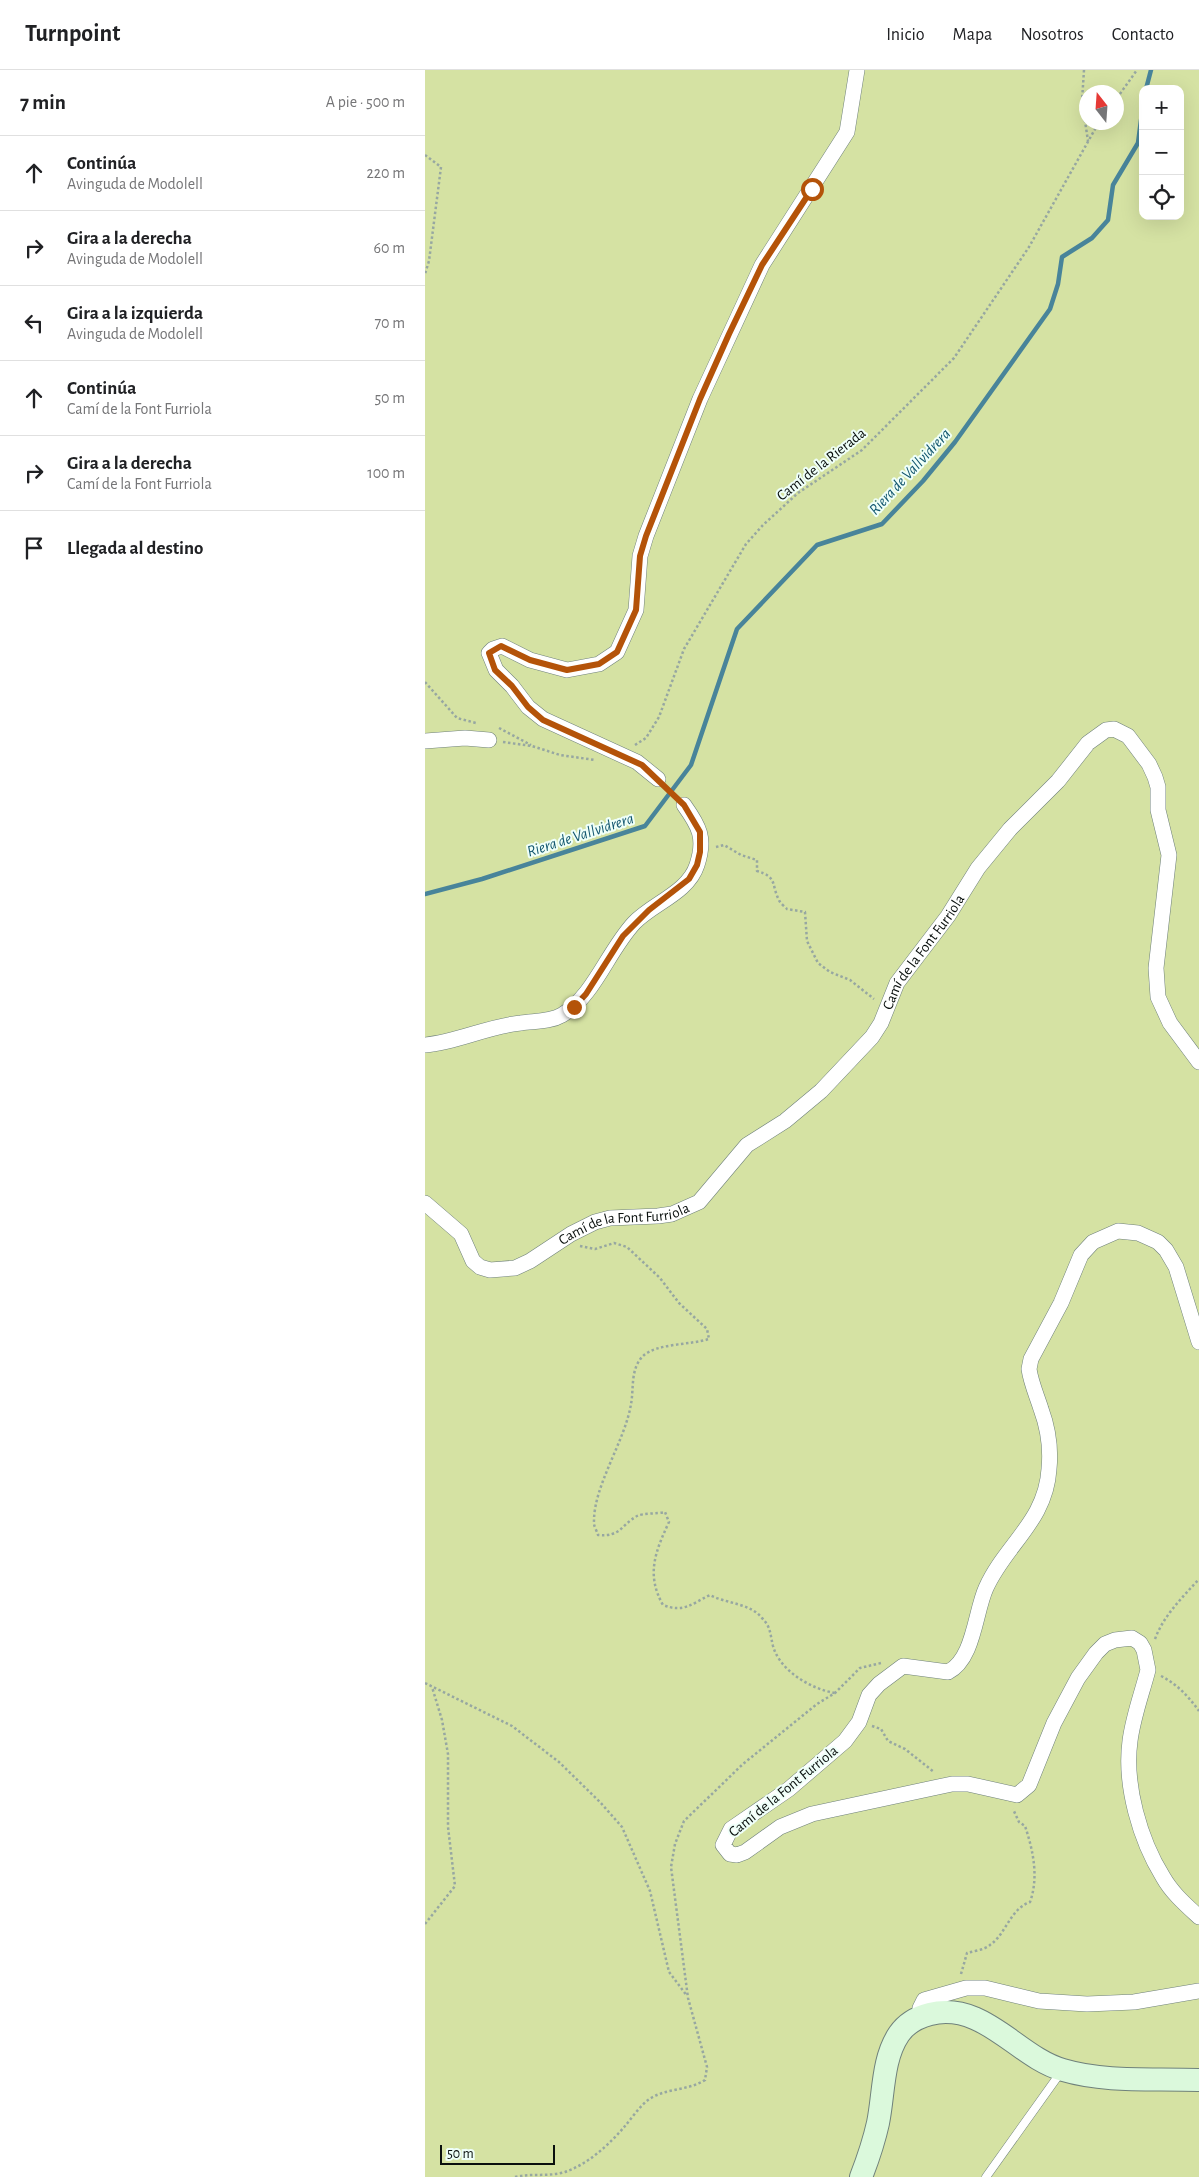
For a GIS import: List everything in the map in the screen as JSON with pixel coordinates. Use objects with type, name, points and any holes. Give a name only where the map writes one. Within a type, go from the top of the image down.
[{"type":"main road","points":[[861,2177],[878,2122],[885,2076],[893,2047],[905,2028],[922,2016],[947,2012],[970,2016],[1000,2033],[1044,2063],[1062,2070],[1105,2078],[1199,2080]]},
{"type":"street","points":[[658,779],[642,765],[543,720],[528,707],[512,686],[495,670],[489,653],[501,646],[530,660],[567,670],[599,664],[617,652],[636,610],[640,556],[646,536],[700,399],[762,265],[847,132],[857,70]]},
{"type":"street","name":"Camí de la Font Furriola","points":[[425,1203],[461,1234],[473,1261],[481,1267],[490,1270],[515,1268],[595,1222],[610,1218],[672,1214],[699,1202],[747,1145],[785,1122],[821,1091],[872,1037],[881,1023],[897,984],[906,969],[948,916],[966,885],[994,848],[1058,781],[1088,743],[1098,734],[1113,729],[1128,736],[1149,764],[1158,787],[1157,810],[1169,855],[1156,968],[1157,997],[1169,1024],[1199,1062]]},
{"type":"street","points":[[425,741],[492,734]]},
{"type":"street","points":[[425,1045],[452,1040],[502,1025],[555,1019],[574,1007],[586,994],[623,936],[643,916],[689,879],[697,865],[700,852],[699,826],[684,805]]},
{"type":"street","name":"Camí de la Font Furriola","points":[[1148,1665],[1140,1643],[1132,1638],[1115,1640],[1105,1644],[1088,1662],[1070,1693],[1054,1723],[1029,1785],[1017,1794],[968,1784],[952,1784],[812,1814],[780,1827],[737,1856],[725,1850],[724,1840],[731,1829],[804,1777],[845,1741],[859,1722],[869,1695],[879,1684],[903,1666],[934,1672],[948,1672],[954,1669],[960,1661],[974,1632],[981,1597],[990,1579],[1030,1525],[1038,1509],[1049,1470],[1048,1432],[1029,1369],[1031,1359],[1086,1247],[1104,1235],[1118,1231],[1138,1233],[1158,1242],[1176,1268],[1199,1342]]},
{"type":"street","points":[[1148,1665],[1130,1741],[1130,1779],[1136,1809],[1156,1864],[1173,1892],[1199,1917]]},
{"type":"street","points":[[922,2016],[920,2008],[924,2000],[961,1989],[985,1988],[1039,2000],[1087,2004],[1134,2002],[1199,1992]]},
{"type":"lane","points":[[986,2177],[1062,2070]]},
{"type":"path","points":[[1084,70],[1082,101],[1088,142]]},
{"type":"path","points":[[1124,88],[1137,70]]},
{"type":"path","name":"Camí de la Rierada","points":[[620,755],[646,738],[659,717],[684,649],[746,544],[763,525],[799,494],[862,450],[954,358],[1029,247],[1095,130]]},
{"type":"path","points":[[425,155],[441,167],[429,261],[425,274]]},
{"type":"path","points":[[425,682],[457,718],[485,725]]},
{"type":"path","points":[[492,734],[503,729],[532,746]]},
{"type":"path","points":[[492,734],[560,755],[591,760],[620,755]]},
{"type":"path","points":[[700,852],[724,845],[741,855],[757,860],[757,871],[767,874],[775,885],[778,900],[787,910],[805,912],[807,941],[818,962],[830,972],[850,980],[887,1009]]},
{"type":"path","points":[[558,1242],[595,1249],[614,1243],[627,1248],[661,1278],[679,1303],[707,1329],[709,1340],[663,1347],[643,1356],[637,1366],[632,1383],[631,1404],[610,1469],[601,1484],[593,1522],[598,1535],[609,1536],[620,1531],[638,1515],[665,1512],[669,1522],[660,1542],[653,1576],[656,1593],[663,1605],[675,1610],[687,1607],[710,1595],[731,1604],[750,1607],[762,1617],[771,1630],[773,1647],[781,1663],[818,1690],[835,1693]]},
{"type":"path","points":[[1199,1579],[1160,1626],[1148,1665],[1171,1681],[1191,1700],[1199,1711]]},
{"type":"path","points":[[425,1683],[512,1726],[559,1762],[600,1802],[622,1827],[650,1891],[669,1972],[688,1998],[707,2067],[705,2080],[699,2084],[658,2094],[647,2101],[623,2129],[584,2164],[552,2175],[526,2174],[515,2177]]},
{"type":"path","points":[[425,1924],[455,1886],[448,1827],[448,1754],[443,1720],[432,1687]]},
{"type":"path","points":[[859,1722],[881,1729],[888,1742],[905,1749],[925,1766],[952,1784]]},
{"type":"path","points":[[961,1989],[957,1983],[967,1953],[992,1944],[1001,1935],[1006,1923],[1017,1907],[1030,1902],[1035,1887],[1033,1848],[1025,1826],[1019,1822],[1013,1808],[1002,1798],[1000,1791]]},
{"type":"green space","points":[[425,70],[1199,70],[1199,2177],[425,2177]]},
{"type":"waterway","name":"Riera de Vallvidrera","points":[[1147,85],[1151,70]]},
{"type":"waterway","name":"Riera de Vallvidrera","points":[[425,894],[482,879],[645,826],[691,765],[737,629],[817,545],[882,524],[923,481],[955,442],[1050,309],[1058,284],[1062,257],[1092,238],[1108,220],[1113,185],[1138,143],[1140,130]]},
{"type":"route","points":[[574,1007],[586,994],[614,947],[636,921],[676,891],[694,873],[700,852],[701,838],[699,826],[684,805],[642,765],[593,741],[543,720],[528,707],[512,686],[495,670],[489,653],[501,646],[530,660],[567,670],[581,669],[599,664],[617,652],[636,610],[640,556],[646,536],[700,399],[762,265],[781,233],[812,189]]}]
